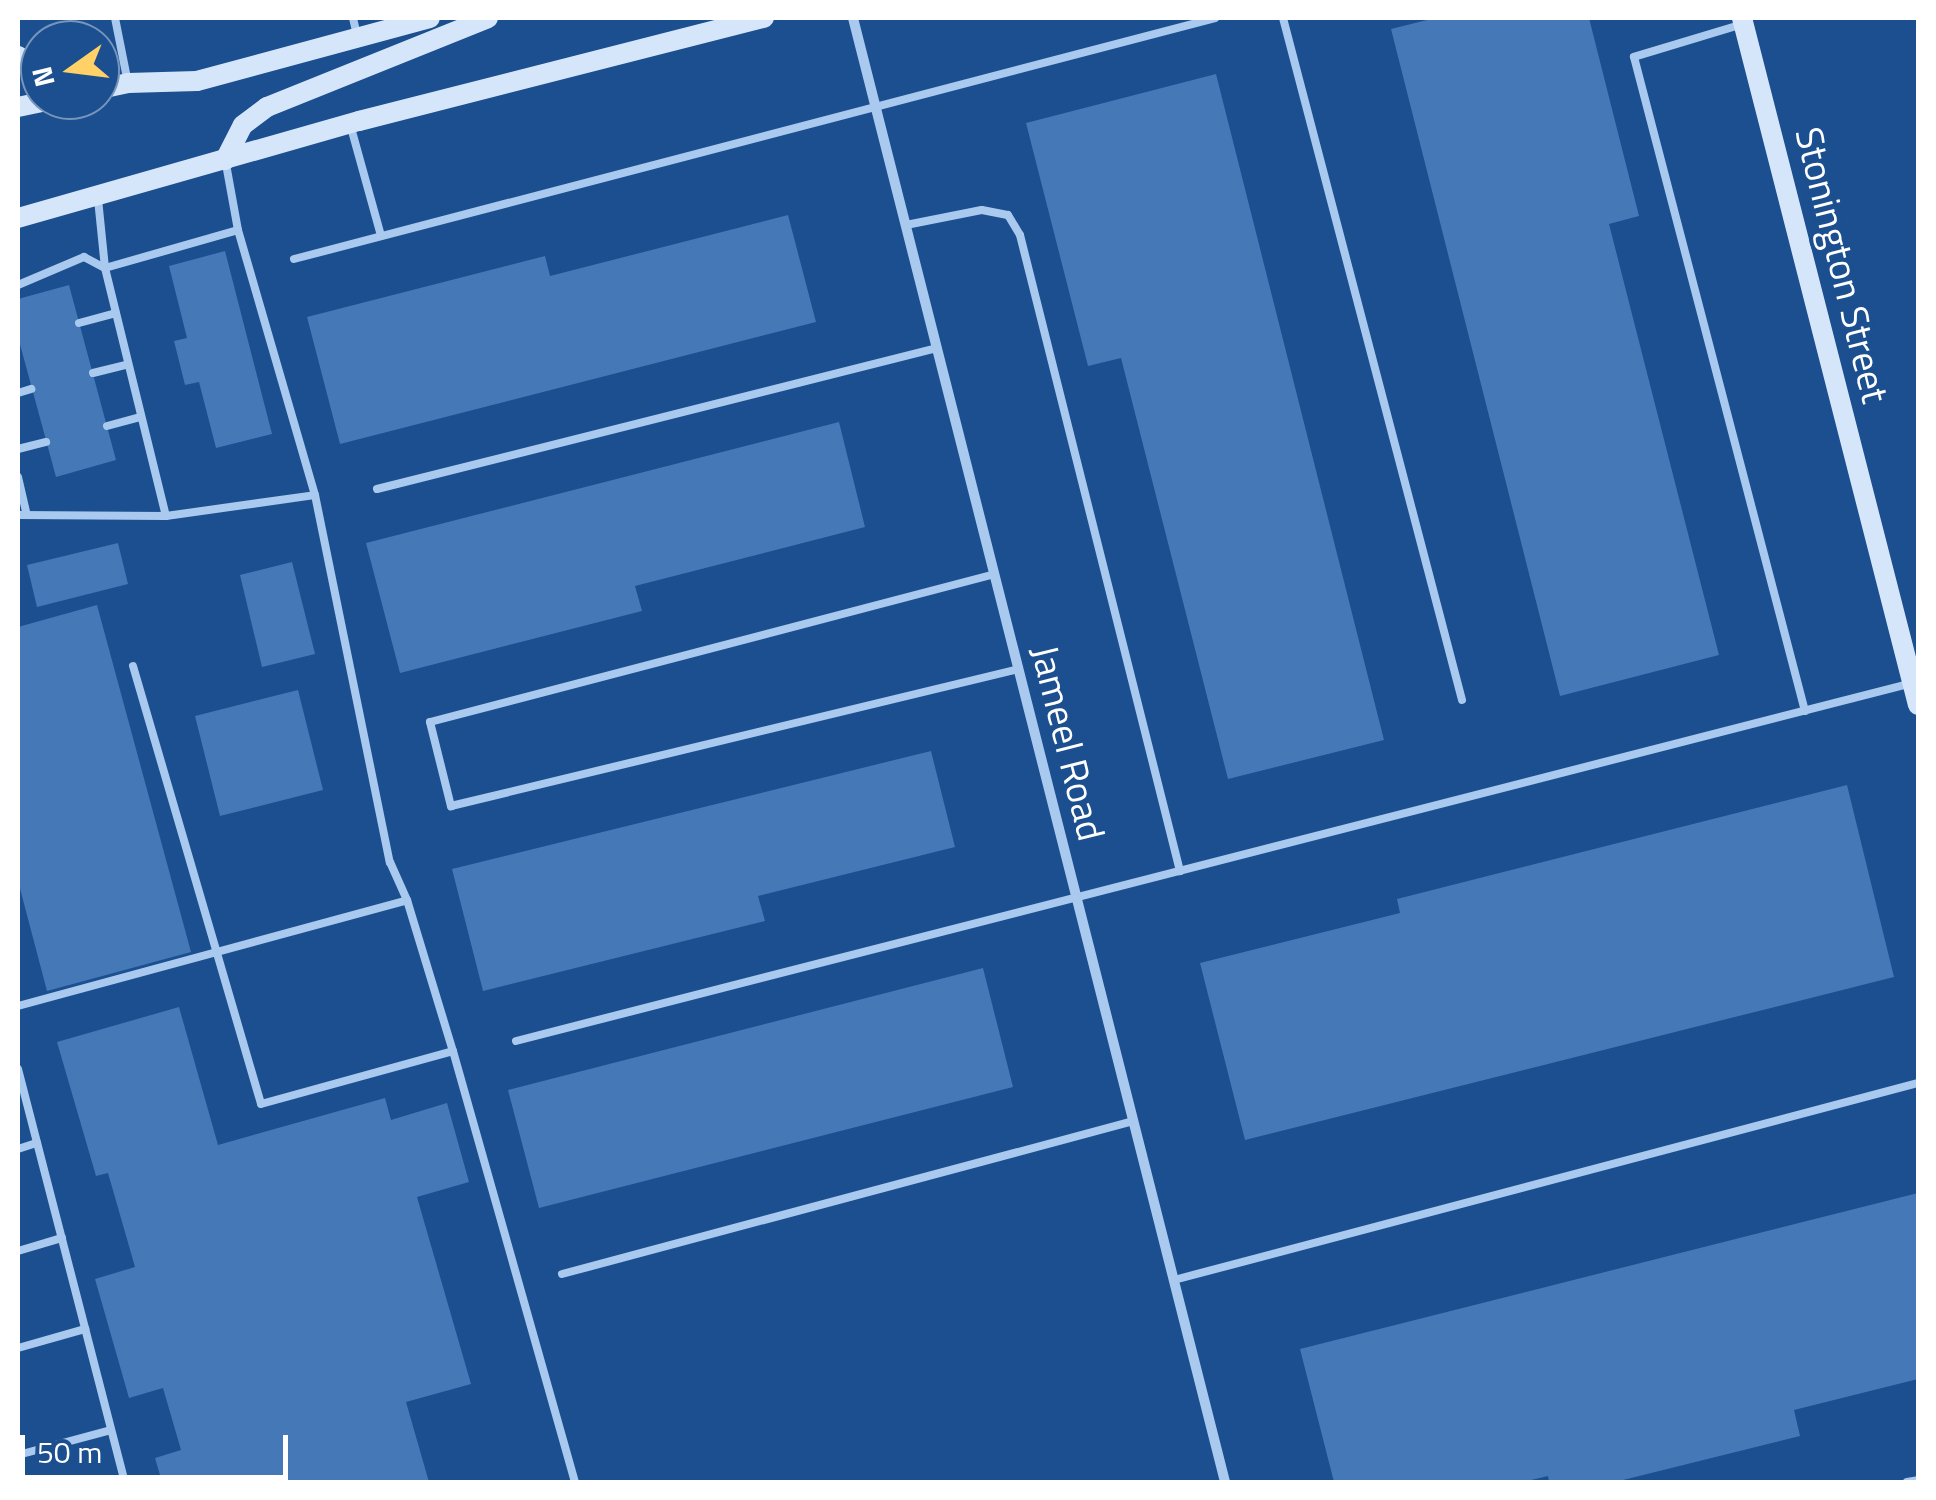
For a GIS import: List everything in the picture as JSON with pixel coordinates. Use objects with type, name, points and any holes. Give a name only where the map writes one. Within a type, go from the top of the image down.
[{"type":"main road","points":[[120,83],[197,81],[356,26],[427,18]]},
{"type":"main road","points":[[225,160],[243,125],[266,107],[488,18]]},
{"type":"main road","points":[[18,218],[350,124],[764,18]]},
{"type":"main road","name":"Stonington Street","points":[[1743,21],[1918,705]]},
{"type":"street","name":"Jameel Road","points":[[854,18],[1225,1482]]},
{"type":"lane","points":[[116,18],[128,82]]},
{"type":"lane","points":[[294,259],[1215,18]]},
{"type":"lane","points":[[1283,18],[1462,700]]},
{"type":"lane","points":[[1743,21],[1634,57],[1805,711]]},
{"type":"lane","points":[[350,124],[380,236]]},
{"type":"lane","points":[[225,160],[238,230],[315,494],[390,862],[407,900],[453,1052],[575,1482]]},
{"type":"lane","points":[[98,196],[105,268],[166,516]]},
{"type":"lane","points":[[906,225],[982,210],[1008,215],[1020,235],[1180,871]]},
{"type":"lane","points":[[18,285],[84,256],[105,268],[238,230]]},
{"type":"lane","points":[[79,323],[116,314]]},
{"type":"lane","points":[[377,489],[937,348]]},
{"type":"lane","points":[[93,373],[128,364]]},
{"type":"lane","points":[[18,393],[31,389]]},
{"type":"lane","points":[[107,426],[142,417]]},
{"type":"lane","points":[[18,449],[46,442]]},
{"type":"lane","points":[[18,477],[22,515],[166,516],[315,494]]},
{"type":"lane","points":[[994,574],[430,722],[451,806],[1019,669]]},
{"type":"lane","points":[[133,666],[262,1104],[453,1052]]},
{"type":"lane","points":[[516,1041],[1913,683]]},
{"type":"lane","points":[[18,1006],[407,900]]},
{"type":"lane","points":[[18,1069],[125,1482]]},
{"type":"lane","points":[[1174,1280],[1918,1083]]},
{"type":"lane","points":[[562,1274],[1134,1122]]},
{"type":"lane","points":[[18,1148],[37,1144]]},
{"type":"lane","points":[[18,1251],[62,1238]]},
{"type":"lane","points":[[18,1348],[85,1329]]},
{"type":"lane","points":[[18,1455],[111,1430]]},
{"type":"lane","points":[[1907,1482],[1918,1480]]},
{"type":"building","points":[[1435,18],[1589,18],[1639,216],[1609,224],[1719,655],[1560,696],[1391,29]]},
{"type":"building","points":[[1216,74],[1384,740],[1228,779],[1121,358],[1088,366],[1026,123]]},
{"type":"building","points":[[788,215],[816,322],[340,444],[307,317],[545,256],[550,276]]},
{"type":"building","points":[[225,251],[272,434],[216,448],[199,382],[185,385],[174,341],[187,338],[169,266]]},
{"type":"building","points":[[69,285],[116,460],[56,477],[18,337],[18,299]]},
{"type":"building","points":[[839,422],[865,527],[635,586],[642,611],[400,673],[366,543]]},
{"type":"building","points":[[118,543],[128,584],[37,607],[27,565]]},
{"type":"building","points":[[292,562],[315,654],[262,667],[240,575]]},
{"type":"building","points":[[97,605],[191,952],[47,991],[18,881],[18,627]]},
{"type":"building","points":[[298,690],[323,790],[220,816],[195,716]]},
{"type":"building","points":[[931,751],[955,847],[758,896],[765,921],[483,991],[452,869]]},
{"type":"building","points":[[1847,785],[1894,977],[1245,1140],[1200,963],[1400,913],[1397,899]]},
{"type":"building","points":[[983,968],[1013,1087],[539,1208],[508,1090]]},
{"type":"building","points":[[179,1007],[218,1145],[385,1098],[391,1120],[447,1103],[469,1182],[417,1197],[471,1384],[406,1402],[429,1482],[162,1482],[155,1458],[181,1450],[163,1388],[129,1398],[95,1279],[135,1267],[108,1173],[96,1176],[57,1042]]},
{"type":"building","points":[[1918,1193],[1918,1379],[1794,1410],[1800,1436],[1615,1482],[1549,1482],[1548,1476],[1523,1482],[1334,1482],[1300,1349]]}]
